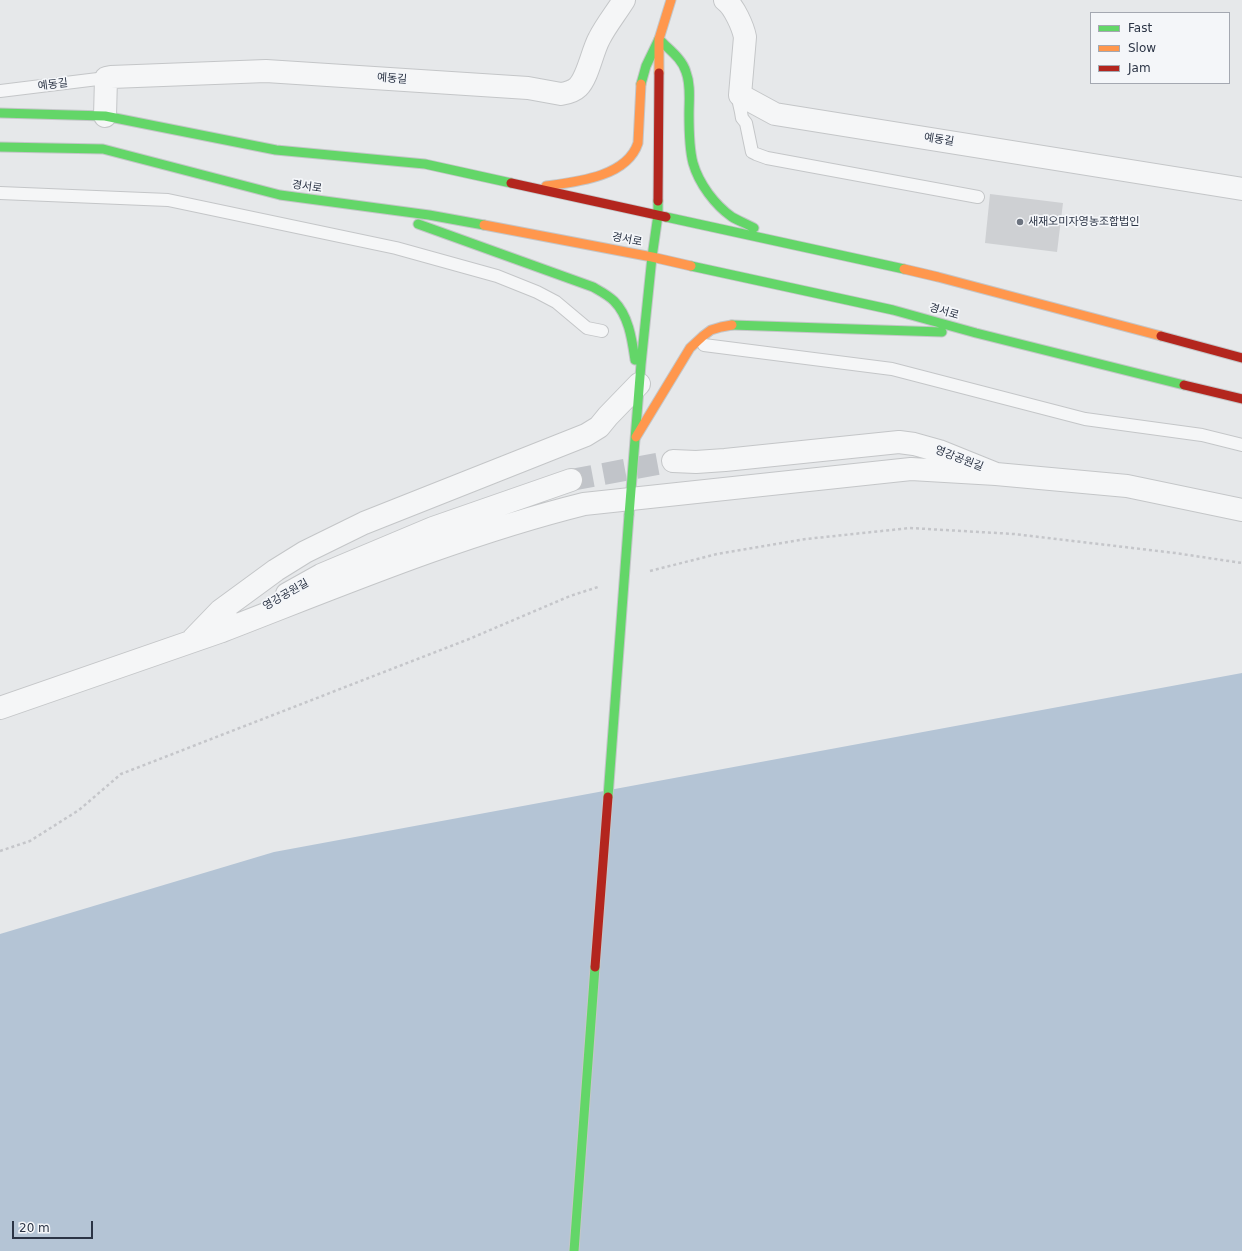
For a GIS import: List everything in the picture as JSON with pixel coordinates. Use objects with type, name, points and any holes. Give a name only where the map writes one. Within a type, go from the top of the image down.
[{"type":"main road","points":[[533,188],[588,179],[601,175],[626,161],[634,153],[638,144],[640,88],[643,75],[659,39],[671,0]]},
{"type":"main road","points":[[574,1251],[634,442],[652,257],[658,215],[659,39]]},
{"type":"main road","points":[[659,39],[680,61],[688,75],[689,123],[693,162],[695,169],[705,186],[724,211],[736,219],[780,241]]},
{"type":"main road","points":[[0,113],[105,116],[276,150],[426,164],[780,241],[938,278],[1242,358]]},
{"type":"main road","name":"경서로","points":[[0,147],[103,150],[280,195],[429,216],[652,257],[893,310],[976,333],[1242,399]]},
{"type":"main road","points":[[371,208],[594,287],[608,295],[619,306],[626,318],[632,341],[639,384]]},
{"type":"main road","points":[[634,442],[690,348],[713,328],[727,325],[976,333]]},
{"type":"street","name":"예동길","points":[[106,78],[266,71],[528,88],[562,94],[575,89],[583,80],[598,39],[624,0]]},
{"type":"street","points":[[725,0],[729,2],[744,30],[745,37],[740,95]]},
{"type":"street","points":[[105,116],[106,78]]},
{"type":"street","name":"예동길","points":[[740,95],[775,114],[1242,190]]},
{"type":"street","points":[[189,643],[220,611],[276,570],[305,552],[364,523],[586,435],[599,427],[639,384]]},
{"type":"street","name":"영강공원길","points":[[673,461],[696,462],[725,460],[899,442],[914,444],[939,451],[996,474],[1127,486],[1242,510]]},
{"type":"street","points":[[222,631],[396,564],[506,526],[547,513],[584,504],[630,507],[911,469],[996,474]]},
{"type":"street","name":"영강공원길","points":[[0,708],[222,631],[321,575],[433,528],[571,480]]},
{"type":"lane","name":"예동길","points":[[0,91],[106,78]]},
{"type":"lane","points":[[740,95],[739,103],[742,118],[746,123],[752,152],[756,154],[767,158],[978,198]]},
{"type":"lane","points":[[0,193],[168,200],[396,248],[497,276],[537,292],[556,302],[587,328],[602,330]]},
{"type":"lane","points":[[704,346],[892,369],[1085,419],[1202,435],[1242,445]]},
{"type":"water","points":[[1242,673],[1242,1251],[0,1251],[0,934],[274,852]]},
{"type":"building","points":[[990,194],[1063,203],[1057,252],[985,243]]},
{"type":"tunnel","points":[[571,480],[673,461]]},
{"type":"traffic: fast","points":[[641,84],[646,66],[659,39],[681,62],[688,77],[690,145],[693,163],[699,179],[708,193],[726,212],[732,217],[754,228]]},
{"type":"traffic: fast","points":[[0,113],[105,116],[276,150],[425,164],[511,183]]},
{"type":"traffic: fast","points":[[0,147],[103,149],[280,195],[429,215],[484,225]]},
{"type":"traffic: fast","points":[[629,515],[641,364],[652,257],[658,215],[658,201]]},
{"type":"traffic: fast","points":[[666,217],[904,269]]},
{"type":"traffic: fast","points":[[418,224],[593,287],[604,293],[614,301],[623,314],[633,344],[635,360]]},
{"type":"traffic: fast","points":[[691,266],[893,310],[976,333],[1184,385]]},
{"type":"traffic: fast","points":[[732,325],[942,332]]},
{"type":"traffic: fast","points":[[608,797],[629,515]]},
{"type":"traffic: fast","points":[[574,1251],[595,967]]},
{"type":"traffic: slow","points":[[659,73],[659,39],[671,0]]},
{"type":"traffic: slow","points":[[546,186],[585,180],[599,176],[623,164],[632,154],[638,143],[641,84]]},
{"type":"traffic: slow","points":[[484,225],[652,257],[691,266]]},
{"type":"traffic: slow","points":[[904,269],[1161,336]]},
{"type":"traffic: slow","points":[[636,437],[690,348],[711,330],[732,325]]},
{"type":"traffic: jam","points":[[658,201],[659,73]]},
{"type":"traffic: jam","points":[[511,183],[666,217]]},
{"type":"traffic: jam","points":[[1161,336],[1242,358]]},
{"type":"traffic: jam","points":[[1184,385],[1242,399]]},
{"type":"traffic: jam","points":[[595,967],[608,797]]},
{"type":"place","name":"새재오미자영농조합법인","points":[[1020,222]]}]
